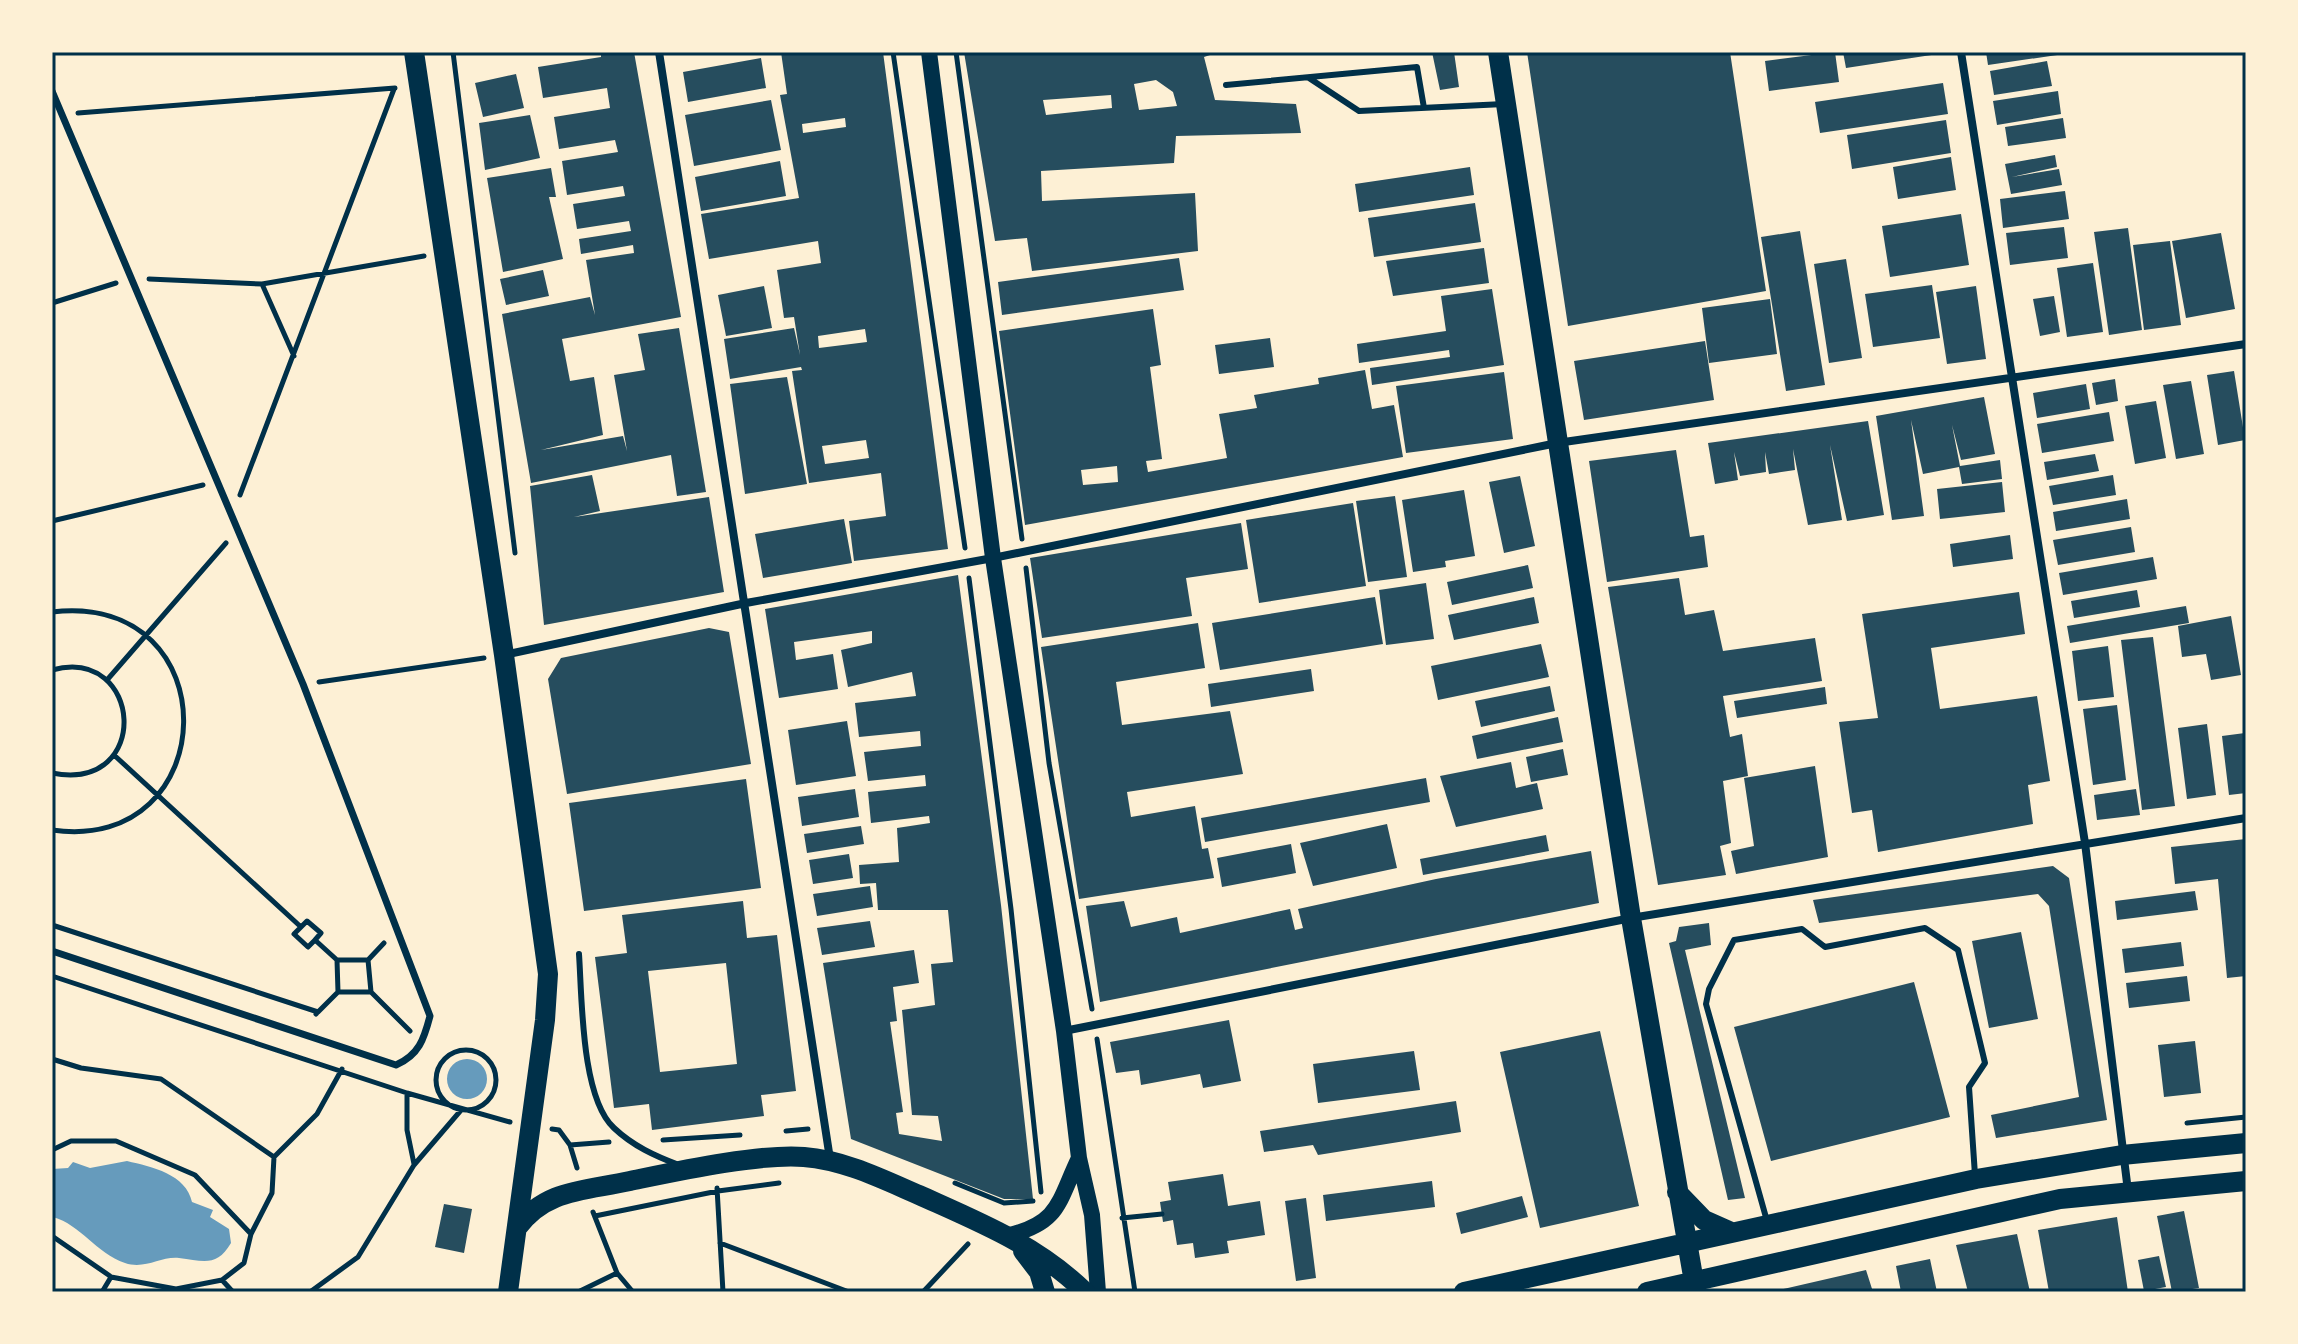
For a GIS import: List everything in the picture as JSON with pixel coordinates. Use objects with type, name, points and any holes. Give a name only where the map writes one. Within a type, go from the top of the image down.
[{"type":"main road","points":[[414,52],[548,974],[545,1020],[508,1292]]},
{"type":"main road","points":[[929,52],[993,558],[1064,1031],[1079,1158],[1092,1215],[1098,1292]]},
{"type":"main road","points":[[1498,52],[1631,918],[1694,1282]]},
{"type":"main road","points":[[1464,1292],[1976,1179],[2122,1155],[2246,1143]]},
{"type":"main road","points":[[517,1228],[531,1209],[549,1198],[715,1167],[800,1156],[830,1160],[1010,1235],[1050,1262],[1085,1292]]},
{"type":"main road","points":[[1010,1235],[1039,1227],[1052,1214],[1079,1158]]},
{"type":"main road","points":[[1647,1292],[2060,1199],[2246,1181]]},
{"type":"main road","points":[[1677,1192],[1704,1220],[1731,1232]]},
{"type":"main road","points":[[1010,1235],[1039,1272],[1045,1292]]},
{"type":"street","points":[[659,52],[830,1160]]},
{"type":"street","points":[[1961,52],[2085,843],[2128,1191]]},
{"type":"street","points":[[52,91],[303,684],[430,1016],[422,1042],[409,1060],[396,1065],[52,951]]},
{"type":"street","points":[[504,655],[746,603],[993,558],[1557,443],[2011,375],[2246,344]]},
{"type":"street","points":[[1064,1031],[1631,918],[2246,818]]},
{"type":"lane","points":[[1226,85],[1417,67],[1424,108]]},
{"type":"lane","points":[[1308,78],[1359,111],[1507,104]]},
{"type":"lane","points":[[1768,1225],[1706,1004],[1709,989],[1734,940],[1802,929],[1825,947],[1925,928],[1958,950],[1985,1063],[1969,1087],[1976,1179]]},
{"type":"lane","points":[[579,954],[588,1049],[598,1102],[612,1127],[647,1152],[693,1171]]},
{"type":"path","points":[[893,52],[967,562],[1011,909],[1042,1201],[1004,1203],[949,1180]]},
{"type":"path","points":[[956,52],[1024,551],[1049,763],[1095,1025],[1135,1292]]},
{"type":"path","points":[[61,114],[395,88],[239,495],[226,545],[107,680]]},
{"type":"path","points":[[52,303],[133,278],[262,284],[424,256]]},
{"type":"path","points":[[262,284],[294,357]]},
{"type":"path","points":[[52,521],[217,482]]},
{"type":"path","points":[[52,612],[107,613],[148,636],[168,661],[182,693],[186,727],[179,761],[157,796],[126,821],[81,834],[52,830]]},
{"type":"path","points":[[303,684],[504,655]]},
{"type":"path","points":[[52,670],[79,667],[107,680],[117,692],[126,721],[123,739],[114,755],[88,774],[69,776],[52,773]]},
{"type":"path","points":[[114,755],[301,927]]},
{"type":"path","points":[[307,921],[321,933],[315,940],[308,947],[294,934],[307,921]]},
{"type":"path","points":[[52,925],[318,1012]]},
{"type":"path","points":[[297,1031],[338,992],[371,992],[368,960],[337,960],[315,940]]},
{"type":"path","points":[[337,960],[338,992]]},
{"type":"path","points":[[52,976],[407,1093],[507,1122]]},
{"type":"path","points":[[52,1236],[111,1277],[176,1289],[222,1280],[244,1263],[251,1234],[272,1193],[274,1157],[317,1114],[342,1071],[349,1049]]},
{"type":"path","points":[[310,1292],[358,1257],[414,1165],[462,1109],[472,1109],[489,1099],[496,1080],[484,1056],[468,1050],[451,1053],[437,1073],[439,1092],[452,1106],[462,1109]]},
{"type":"path","points":[[52,1059],[81,1068],[161,1079],[274,1157]]},
{"type":"path","points":[[407,1093],[407,1130],[414,1165]]},
{"type":"path","points":[[530,1125],[559,1130],[570,1145],[584,1191]]},
{"type":"path","points":[[782,1131],[825,1128]]},
{"type":"path","points":[[570,1145],[753,1134]]},
{"type":"path","points":[[52,1150],[71,1141],[116,1141],[195,1175],[251,1234]]},
{"type":"path","points":[[715,1167],[723,1292]]},
{"type":"path","points":[[633,1292],[617,1273],[595,1216],[718,1191],[791,1181]]},
{"type":"path","points":[[1122,1218],[1162,1214]]},
{"type":"path","points":[[954,1238],[980,1249]]},
{"type":"path","points":[[720,1243],[849,1292]]},
{"type":"path","points":[[923,1292],[968,1244]]},
{"type":"path","points":[[578,1292],[617,1273]]},
{"type":"path","points":[[102,1292],[111,1277]]},
{"type":"path","points":[[222,1280],[233,1292]]},
{"type":"water","points":[[467,1059],[481,1065],[487,1079],[481,1093],[467,1099],[453,1093],[447,1079],[453,1065]]},
{"type":"water","points":[[127,1161],[167,1173],[183,1185],[192,1202],[213,1210],[210,1217],[229,1229],[231,1243],[226,1251],[209,1261],[172,1258],[132,1265],[105,1253],[72,1226],[53,1217],[52,1169],[68,1168],[73,1162],[90,1168]]},
{"type":"building","points":[[601,52],[634,52],[681,317],[562,339],[570,381],[594,377],[603,435],[541,450],[623,436],[627,451],[614,375],[645,370],[638,334],[679,328],[706,492],[677,496],[671,455],[531,483],[502,314],[590,297],[595,315],[586,260],[634,253],[633,245],[581,254],[579,239],[631,231],[629,221],[577,229],[573,204],[625,196],[623,186],[567,195],[562,161],[618,152],[615,140],[559,149],[554,117],[610,108],[607,88],[543,98],[538,67],[601,57]]},
{"type":"building","points":[[781,52],[883,52],[948,549],[854,561],[849,521],[886,516],[881,473],[809,483],[792,371],[802,370],[801,367],[730,379],[724,339],[794,328],[800,355],[794,317],[784,318],[777,270],[821,263],[818,241],[709,259],[701,214],[799,198],[780,95],[787,94]],"holes":[[[845,118],[846,127],[803,133],[802,124]],[[865,329],[867,342],[819,348],[818,336]],[[866,440],[869,458],[825,464],[822,446]]]},
{"type":"building","points":[[964,52],[1219,52],[1204,57],[1215,100],[1296,104],[1301,133],[1176,136],[1174,163],[1041,171],[1042,201],[1195,193],[1198,251],[1032,271],[1027,238],[995,241]],"holes":[[[1156,80],[1173,92],[1177,106],[1139,110],[1134,84]],[[1111,95],[1112,108],[1046,115],[1043,100]]]},
{"type":"building","points":[[1432,52],[1454,52],[1459,87],[1440,90]]},
{"type":"building","points":[[1527,52],[1730,52],[1766,291],[1568,326]]},
{"type":"building","points":[[1835,52],[1839,82],[1769,91],[1765,61]]},
{"type":"building","points":[[1843,52],[1938,52],[1938,54],[1846,68]]},
{"type":"building","points":[[1986,52],[2064,52],[2064,54],[1988,65]]},
{"type":"building","points":[[761,58],[766,88],[688,102],[683,72]]},
{"type":"building","points":[[2047,61],[2052,86],[1994,95],[1990,71]]},
{"type":"building","points":[[516,74],[524,108],[483,117],[475,83]]},
{"type":"building","points":[[1943,83],[1948,114],[1820,133],[1815,102]]},
{"type":"building","points":[[2058,91],[2061,114],[1997,125],[1993,101]]},
{"type":"building","points":[[771,100],[781,150],[694,166],[685,115]]},
{"type":"building","points":[[530,115],[540,158],[485,170],[479,123]]},
{"type":"building","points":[[2063,118],[2066,138],[2008,146],[2005,127]]},
{"type":"building","points":[[1946,120],[1951,153],[1852,169],[1847,135]]},
{"type":"building","points":[[2055,155],[2057,167],[2012,177],[2059,169],[2062,185],[2011,194],[2005,164]]},
{"type":"building","points":[[1951,157],[1956,190],[1898,199],[1893,167]]},
{"type":"building","points":[[780,161],[786,196],[701,211],[695,177]]},
{"type":"building","points":[[1470,167],[1474,195],[1359,212],[1355,184]]},
{"type":"building","points":[[551,168],[556,197],[549,197],[563,259],[503,272],[487,178]]},
{"type":"building","points":[[2065,191],[2069,219],[2003,228],[2000,199]]},
{"type":"building","points":[[1475,203],[1481,242],[1374,257],[1368,218]]},
{"type":"building","points":[[1961,214],[1969,265],[1890,277],[1882,226]]},
{"type":"building","points":[[2064,227],[2068,258],[2010,265],[2006,233]]},
{"type":"building","points":[[2128,228],[2142,330],[2109,335],[2094,232]]},
{"type":"building","points":[[1800,231],[1825,385],[1786,391],[1761,237]]},
{"type":"building","points":[[2221,233],[2235,309],[2186,318],[2172,241]]},
{"type":"building","points":[[2170,241],[2181,325],[2144,330],[2133,245]]},
{"type":"building","points":[[1484,248],[1489,283],[1393,296],[1386,261]]},
{"type":"building","points":[[1179,258],[1184,290],[1002,315],[998,282]]},
{"type":"building","points":[[1846,259],[1862,358],[1829,363],[1814,264]]},
{"type":"building","points":[[2093,263],[2103,332],[2067,337],[2057,268]]},
{"type":"building","points":[[543,270],[549,296],[506,305],[500,279]]},
{"type":"building","points":[[1932,285],[1940,338],[1873,347],[1865,294]]},
{"type":"building","points":[[764,286],[772,328],[726,336],[718,295]]},
{"type":"building","points":[[1976,286],[1986,359],[1947,364],[1936,292]]},
{"type":"building","points":[[1492,289],[1504,365],[1372,385],[1370,368],[1450,357],[1449,350],[1359,363],[1357,344],[1446,331],[1441,296]]},
{"type":"building","points":[[2054,296],[2060,332],[2040,336],[2033,299]]},
{"type":"building","points":[[1770,299],[1777,354],[1709,363],[1702,308]]},
{"type":"building","points":[[1153,309],[1161,365],[1150,367],[1162,459],[1146,461],[1148,472],[1227,458],[1219,414],[1257,408],[1254,395],[1319,384],[1318,378],[1365,370],[1372,409],[1394,405],[1403,457],[1025,525],[999,331]],"holes":[[[1117,466],[1118,482],[1083,485],[1081,470]]]},
{"type":"building","points":[[1270,338],[1274,367],[1219,374],[1215,345]]},
{"type":"building","points":[[1705,341],[1714,400],[1584,420],[1574,361]]},
{"type":"building","points":[[2234,371],[2245,440],[2218,445],[2207,375]]},
{"type":"building","points":[[1504,372],[1513,439],[1406,453],[1396,386]]},
{"type":"building","points":[[787,377],[807,484],[745,494],[730,384]]},
{"type":"building","points":[[2115,379],[2118,401],[2096,405],[2092,383]]},
{"type":"building","points":[[2191,381],[2204,454],[2176,459],[2163,385]]},
{"type":"building","points":[[2086,384],[2090,409],[2037,418],[2033,393]]},
{"type":"building","points":[[1984,397],[1995,454],[1961,460],[1952,425],[1960,466],[2000,460],[2002,479],[1962,484],[1959,467],[1923,474],[1911,420],[1924,516],[1892,520],[1876,416]]},
{"type":"building","points":[[2156,401],[2166,458],[2135,464],[2125,406]]},
{"type":"building","points":[[2109,412],[2114,441],[2042,453],[2037,424]]},
{"type":"building","points":[[1868,421],[1884,515],[1847,521],[1830,445],[1842,520],[1808,525],[1793,449],[1795,470],[1769,474],[1765,452],[1766,472],[1740,476],[1734,452],[1738,480],[1715,484],[1708,443]]},
{"type":"building","points":[[1676,450],[1690,537],[1704,535],[1708,567],[1607,582],[1589,461]]},
{"type":"building","points":[[2095,454],[2099,471],[2047,480],[2044,462]]},
{"type":"building","points":[[592,475],[600,511],[574,517],[709,497],[724,592],[544,625],[530,486]]},
{"type":"building","points":[[2113,475],[2116,495],[2053,505],[2049,486]]},
{"type":"building","points":[[1520,476],[1535,546],[1504,553],[1489,482]]},
{"type":"building","points":[[2002,482],[2005,512],[1940,519],[1937,489]]},
{"type":"building","points":[[1464,490],[1475,556],[1445,561],[1446,567],[1413,572],[1402,500]]},
{"type":"building","points":[[1395,496],[1407,577],[1368,582],[1356,501]]},
{"type":"building","points":[[2127,499],[2130,519],[2056,531],[2053,512]]},
{"type":"building","points":[[1353,503],[1366,586],[1259,603],[1246,520]]},
{"type":"building","points":[[844,519],[852,563],[763,578],[755,534]]},
{"type":"building","points":[[1241,523],[1248,569],[1186,578],[1192,616],[1042,638],[1030,558]]},
{"type":"building","points":[[2131,527],[2135,552],[2058,565],[2053,540]]},
{"type":"building","points":[[2010,535],[2013,559],[1953,567],[1950,544]]},
{"type":"building","points":[[2153,557],[2157,579],[2063,595],[2059,573]]},
{"type":"building","points":[[1528,565],[1533,588],[1452,605],[1447,582]]},
{"type":"building","points":[[958,575],[1001,905],[1033,1199],[1004,1199],[851,1139],[823,963],[914,950],[919,983],[893,987],[897,1021],[890,1022],[903,1112],[896,1113],[899,1134],[942,1141],[938,1116],[912,1115],[902,1010],[935,1005],[931,964],[953,962],[948,910],[878,910],[876,883],[860,884],[859,865],[899,862],[897,828],[930,823],[929,816],[871,823],[868,792],[926,786],[925,775],[868,781],[864,752],[921,746],[920,731],[859,737],[855,703],[916,696],[912,672],[848,687],[841,650],[872,643],[872,631],[794,642],[796,660],[833,654],[838,689],[779,698],[765,609]]},
{"type":"building","points":[[1679,578],[1685,615],[1714,610],[1723,651],[1815,638],[1822,681],[1723,696],[1730,737],[1742,734],[1748,776],[1723,781],[1731,843],[1720,846],[1726,875],[1658,885],[1608,587]]},
{"type":"building","points":[[1426,583],[1434,639],[1386,645],[1379,590]]},
{"type":"building","points":[[2137,590],[2140,607],[2074,618],[2071,601]]},
{"type":"building","points":[[2019,592],[2025,634],[1931,648],[1940,709],[2037,696],[2050,781],[2028,785],[2033,824],[1878,852],[1872,810],[1852,813],[1839,722],[1878,718],[1862,614]]},
{"type":"building","points":[[1375,597],[1383,644],[1220,670],[1212,623]]},
{"type":"building","points":[[1534,597],[1539,623],[1454,640],[1448,615]]},
{"type":"building","points":[[2186,606],[2189,623],[2070,643],[2067,626]]},
{"type":"building","points":[[2231,616],[2241,675],[2211,680],[2206,654],[2182,657],[2178,626]]},
{"type":"building","points":[[1198,623],[1205,668],[1116,682],[1122,725],[1230,711],[1243,774],[1127,792],[1131,817],[1195,806],[1202,849],[1208,848],[1214,878],[1079,899],[1041,647]]},
{"type":"building","points":[[709,628],[729,632],[751,764],[567,794],[548,679],[561,658]]},
{"type":"building","points":[[2153,637],[2175,806],[2142,810],[2121,640]]},
{"type":"building","points":[[1541,644],[1549,677],[1438,700],[1431,666]]},
{"type":"building","points":[[2108,646],[2114,697],[2078,701],[2072,651]]},
{"type":"building","points":[[1311,669],[1314,691],[1211,707],[1208,684]]},
{"type":"building","points":[[1550,686],[1555,711],[1481,727],[1475,701]]},
{"type":"building","points":[[1825,687],[1827,704],[1737,718],[1734,701]]},
{"type":"building","points":[[2117,705],[2126,780],[2093,785],[2083,709]]},
{"type":"building","points":[[1558,717],[1563,742],[1477,759],[1472,736]]},
{"type":"building","points":[[847,721],[856,776],[796,785],[788,730]]},
{"type":"building","points":[[2207,724],[2216,795],[2187,799],[2178,728]]},
{"type":"building","points":[[2245,733],[2246,793],[2229,795],[2222,736]]},
{"type":"building","points":[[1563,749],[1568,775],[1531,782],[1526,757]]},
{"type":"building","points":[[1511,762],[1516,788],[1537,783],[1543,809],[1456,827],[1440,776]]},
{"type":"building","points":[[1815,766],[1828,857],[1736,874],[1731,851],[1754,846],[1744,778]]},
{"type":"building","points":[[1426,778],[1430,802],[1205,842],[1201,818]]},
{"type":"building","points":[[746,779],[761,888],[584,911],[569,803]]},
{"type":"building","points":[[855,789],[859,817],[802,826],[798,797]]},
{"type":"building","points":[[2136,789],[2140,815],[2097,820],[2094,795]]},
{"type":"building","points":[[1387,824],[1397,868],[1313,886],[1300,843]]},
{"type":"building","points":[[861,826],[864,844],[807,853],[804,834]]},
{"type":"building","points":[[1546,835],[1549,851],[1423,875],[1420,859]]},
{"type":"building","points":[[2246,839],[2246,976],[2227,978],[2218,879],[2175,884],[2171,847]]},
{"type":"building","points":[[1291,844],[1296,873],[1222,887],[1217,858]]},
{"type":"building","points":[[1591,851],[1599,903],[1100,1002],[1086,906],[1124,901],[1131,927],[1177,917],[1180,933],[1290,909],[1295,930],[1303,928],[1298,909],[1436,879]]},
{"type":"building","points":[[849,854],[853,878],[813,884],[809,860]]},
{"type":"building","points":[[2053,866],[2069,878],[2107,1120],[1996,1138],[1991,1115],[2079,1097],[2049,906],[2038,894],[1819,923],[1813,900]]},
{"type":"building","points":[[870,886],[873,907],[817,916],[813,894]]},
{"type":"building","points":[[2195,891],[2198,910],[2117,920],[2115,901]]},
{"type":"building","points":[[743,901],[747,938],[777,935],[796,1091],[761,1095],[764,1116],[652,1130],[649,1104],[614,1108],[595,957],[627,953],[622,915]],"holes":[[[726,963],[737,1064],[660,1072],[648,971]]]},
{"type":"building","points":[[870,921],[875,947],[822,955],[817,928]]},
{"type":"building","points":[[1709,923],[1711,945],[1685,950],[1745,1198],[1728,1200],[1669,943],[1676,941],[1679,927]]},
{"type":"building","points":[[2021,932],[2038,1019],[1989,1028],[1972,941]]},
{"type":"building","points":[[2181,942],[2184,966],[2125,973],[2122,949]]},
{"type":"building","points":[[2187,976],[2190,1001],[2129,1008],[2126,983]]},
{"type":"building","points":[[1914,982],[1950,1117],[1771,1161],[1734,1027]]},
{"type":"building","points":[[1229,1020],[1241,1081],[1203,1088],[1200,1074],[1141,1085],[1139,1070],[1116,1073],[1110,1042]]},
{"type":"building","points":[[1600,1031],[1639,1206],[1540,1228],[1500,1052]]},
{"type":"building","points":[[2195,1041],[2201,1093],[2164,1097],[2158,1045]]},
{"type":"building","points":[[1414,1051],[1420,1090],[1318,1103],[1313,1064]]},
{"type":"building","points":[[1456,1101],[1461,1132],[1318,1155],[1313,1145],[1264,1152],[1260,1131]]},
{"type":"building","points":[[1223,1174],[1228,1206],[1260,1201],[1265,1235],[1227,1241],[1229,1253],[1195,1258],[1193,1243],[1177,1245],[1173,1220],[1163,1222],[1160,1202],[1171,1200],[1168,1182]]},
{"type":"building","points":[[1432,1181],[1435,1207],[1326,1221],[1323,1195]]},
{"type":"building","points":[[1522,1196],[1528,1217],[1461,1234],[1456,1213]]},
{"type":"building","points":[[1306,1198],[1316,1278],[1296,1281],[1285,1201]]},
{"type":"building","points":[[444,1204],[472,1209],[464,1253],[435,1247]]},
{"type":"building","points":[[2184,1211],[2199,1288],[2172,1292],[2157,1216]]},
{"type":"building","points":[[2117,1217],[2128,1292],[2049,1292],[2038,1230]]},
{"type":"building","points":[[2017,1234],[2030,1292],[1968,1292],[1956,1245]]},
{"type":"building","points":[[2159,1256],[2166,1287],[2144,1291],[2138,1260]]},
{"type":"building","points":[[1930,1259],[1937,1292],[1901,1292],[1896,1266]]},
{"type":"building","points":[[1866,1270],[1873,1292],[1775,1291]]}]
